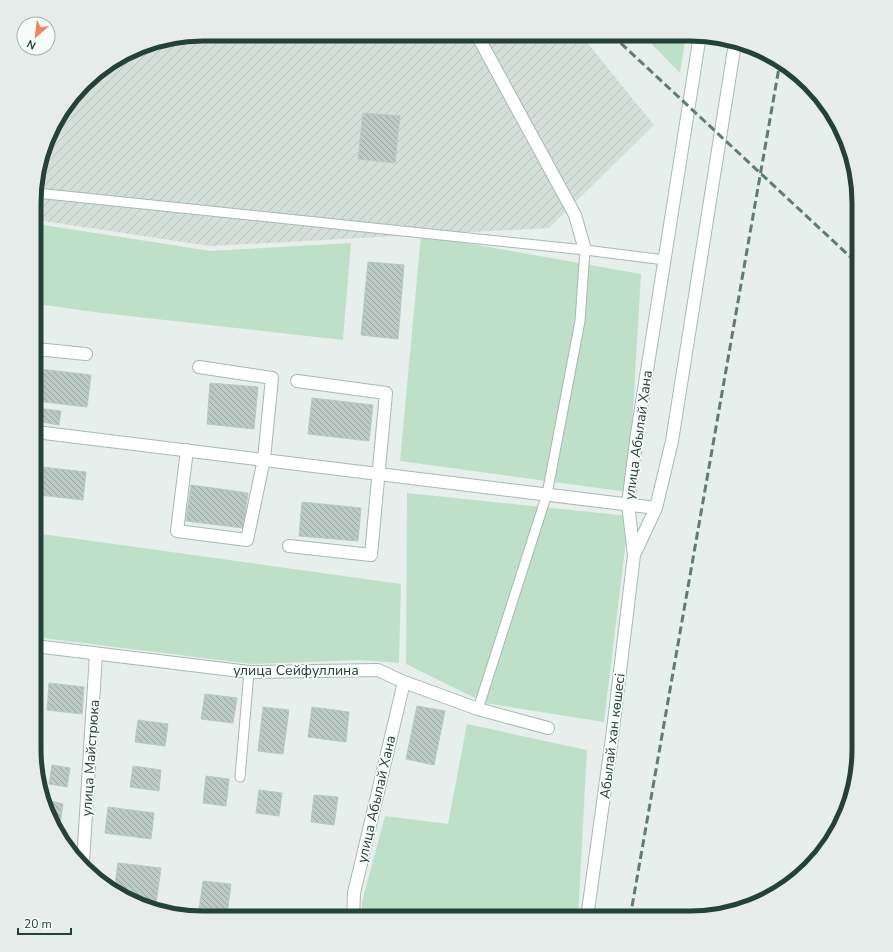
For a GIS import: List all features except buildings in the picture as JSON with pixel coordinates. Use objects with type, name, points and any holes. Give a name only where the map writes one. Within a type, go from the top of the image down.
[{"type":"street","points":[[480,41],[575,215],[585,250]]},
{"type":"street","name":"улица Абылай Хана","points":[[634,555],[628,504],[637,434],[699,41]]},
{"type":"street","name":"улица Абылай Хана","points":[[634,555],[656,508],[672,441],[734,48]]},
{"type":"street","points":[[41,350],[86,354]]},
{"type":"street","points":[[186,450],[177,531],[247,540],[264,459],[272,378],[199,367]]},
{"type":"street","points":[[289,546],[371,555],[386,393],[297,381]]},
{"type":"street","points":[[41,433],[656,508]]},
{"type":"street","name":"Абылай хан көшесі","points":[[589,911],[634,555]]},
{"type":"street","name":"улица Сейфуллина","points":[[41,647],[249,672],[378,670],[404,682],[478,709],[548,728]]},
{"type":"street","name":"улица Майстрюка","points":[[83,858],[96,654]]},
{"type":"street","name":"улица Абылай Хана","points":[[353,911],[354,894],[404,682]]},
{"type":"lane","points":[[41,193],[585,250],[665,260]]},
{"type":"lane","points":[[478,709],[547,494],[580,320],[585,250]]},
{"type":"lane","points":[[240,777],[249,672]]},
{"type":"shaded area","points":[[193,41],[586,41],[654,125],[549,228],[210,246],[41,221],[41,193],[44,172],[53,141],[68,113],[81,96],[96,81],[113,68],[141,53],[172,44]]},
{"type":"green space","points":[[649,41],[685,41],[680,73]]},
{"type":"green space","points":[[41,225],[211,251],[351,243],[343,340],[102,313],[41,305]]},
{"type":"green space","points":[[421,235],[641,274],[628,492],[400,461]]},
{"type":"green space","points":[[407,493],[629,516],[604,722],[485,703],[406,664]]},
{"type":"green space","points":[[41,534],[401,584],[399,663],[361,660],[252,664],[41,638]]},
{"type":"green space","points":[[467,724],[587,750],[578,911],[362,911],[362,902],[385,816],[448,824]]},
{"type":"railway","points":[[618,41],[852,258]]},
{"type":"railway","points":[[631,911],[779,67]]}]
